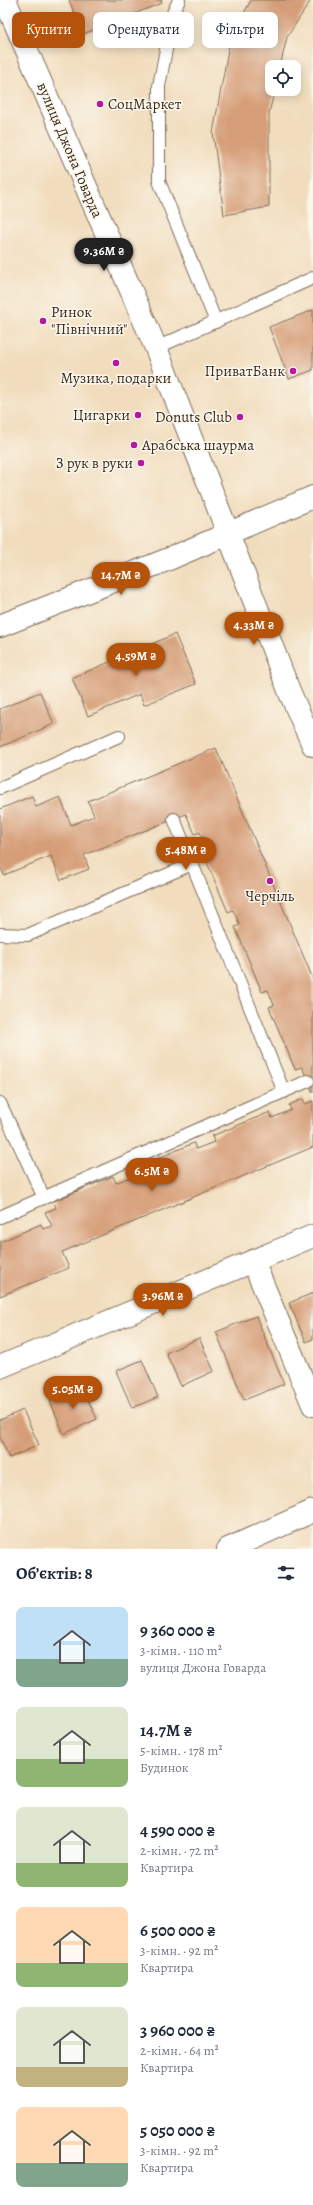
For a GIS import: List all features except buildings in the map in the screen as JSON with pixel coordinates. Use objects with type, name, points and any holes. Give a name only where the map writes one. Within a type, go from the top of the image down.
[{"type":"street","name":"вулиця Джона Говарда","points":[[5,0],[156,348],[290,693],[313,745]]},
{"type":"street","points":[[0,626],[229,533],[313,497]]},
{"type":"street","points":[[0,1367],[313,1236]]},
{"type":"street","points":[[253,1261],[313,1405]]},
{"type":"street","points":[[228,1549],[313,1511]]},
{"type":"lane","points":[[179,0],[173,13],[159,86],[159,181],[216,322]]},
{"type":"lane","points":[[156,348],[313,278]]},
{"type":"lane","points":[[0,788],[119,736]]},
{"type":"lane","points":[[174,819],[284,1092]]},
{"type":"lane","points":[[0,934],[28,935],[192,864]]},
{"type":"lane","points":[[0,1218],[308,1081]]},
{"type":"lane","points":[[0,1103],[44,1198]]},
{"type":"place","name":"СоцМаркет","points":[[100,104]]},
{"type":"place","name":"Ринок \"Північний\"","points":[[43,321]]},
{"type":"place","name":"Музика, подарки","points":[[116,363]]},
{"type":"place","name":"ПриватБанк","points":[[293,371]]},
{"type":"place","name":"Цигарки","points":[[138,415]]},
{"type":"place","name":"Donuts Club","points":[[240,417]]},
{"type":"place","name":"Арабська шаурма","points":[[134,445]]},
{"type":"place","name":"З рук в руки","points":[[141,463]]},
{"type":"place","name":"Черчіль","points":[[270,881]]}]
